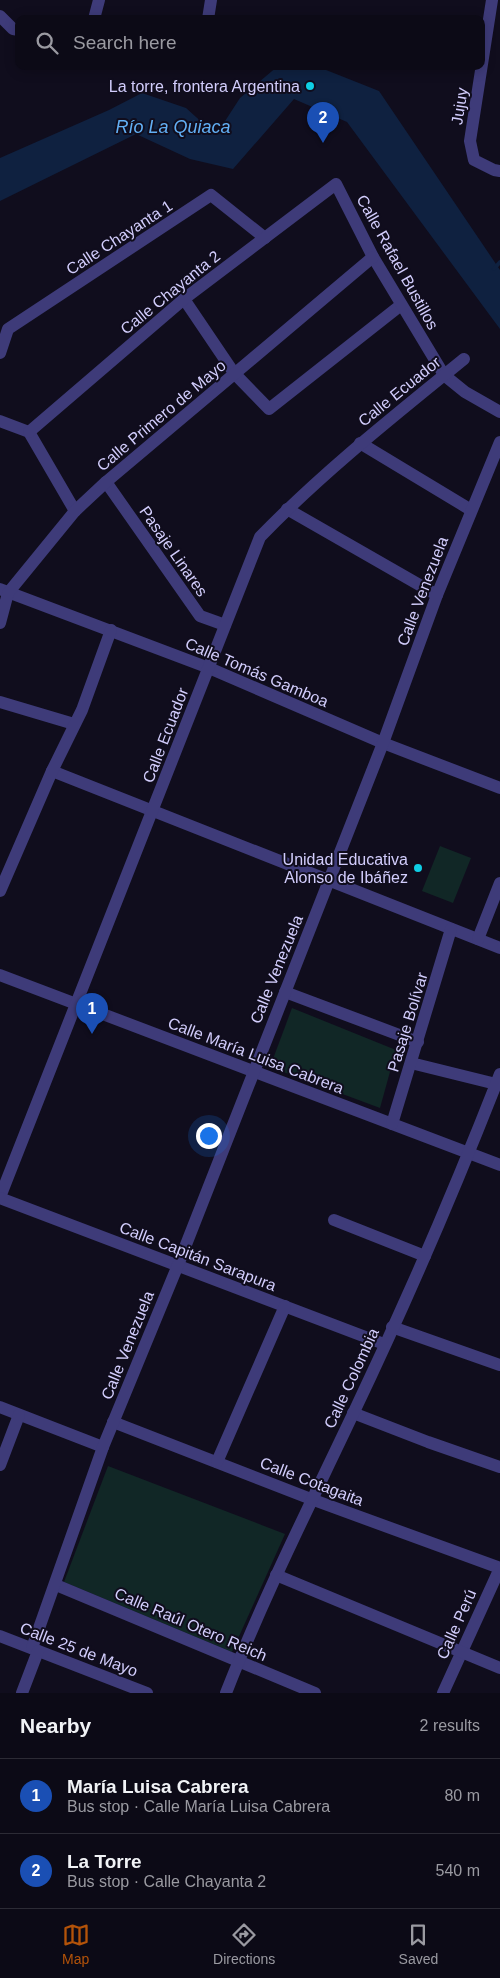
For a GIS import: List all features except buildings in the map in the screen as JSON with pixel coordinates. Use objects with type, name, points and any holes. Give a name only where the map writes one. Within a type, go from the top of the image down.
[{"type":"street","points":[[95,15],[99,0]]},
{"type":"street","points":[[209,15],[211,0]]},
{"type":"street","name":"Jujuy","points":[[485,45],[492,0]]},
{"type":"street","points":[[0,16],[15,29]]},
{"type":"street","name":"Jujuy","points":[[481,70],[470,142],[474,160],[500,171]]},
{"type":"street","name":"Calle Chayanta 2","points":[[29,432],[184,299],[336,184]]},
{"type":"street","name":"Calle Rafael Bustillos","points":[[336,184],[373,257],[444,375],[464,392],[500,412]]},
{"type":"street","name":"Calle Chayanta 1","points":[[0,353],[8,329],[211,195],[265,238]]},
{"type":"street","name":"Calle Primero de Mayo","points":[[0,623],[4,591],[75,511],[106,482],[373,257]]},
{"type":"street","points":[[184,299],[234,373],[270,409],[401,305]]},
{"type":"street","name":"Calle Ecuador","points":[[0,1198],[260,537],[287,509],[360,443],[464,359]]},
{"type":"street","points":[[0,421],[29,432],[75,511]]},
{"type":"street","name":"Calle Venezuela","points":[[22,1693],[56,1584],[103,1446],[178,1265],[383,743],[437,595],[500,442]]},
{"type":"street","points":[[360,443],[471,510]]},
{"type":"street","name":"Pasaje Linares","points":[[106,482],[200,616],[226,625]]},
{"type":"street","points":[[287,509],[437,595]]},
{"type":"street","name":"Calle Tomás Gamboa","points":[[4,591],[209,668],[383,743],[500,788]]},
{"type":"street","points":[[0,891],[52,771],[82,710],[111,630]]},
{"type":"street","points":[[0,702],[74,724]]},
{"type":"street","points":[[52,771],[500,948]]},
{"type":"street","points":[[478,939],[500,883]]},
{"type":"street","name":"Pasaje Bolívar","points":[[392,1124],[452,929]]},
{"type":"street","name":"Calle María Luisa Cabrera","points":[[0,975],[254,1070],[469,1154],[500,1164]]},
{"type":"street","points":[[285,992],[418,1042]]},
{"type":"street","points":[[411,1063],[498,1079]]},
{"type":"street","name":"Calle Colombia","points":[[226,1693],[311,1498],[353,1413],[425,1256],[469,1154],[498,1079]]},
{"type":"street","name":"Calle Capitán Sarapura","points":[[0,1198],[384,1344]]},
{"type":"street","points":[[334,1220],[425,1256]]},
{"type":"street","points":[[217,1462],[285,1306]]},
{"type":"street","points":[[392,1327],[500,1365]]},
{"type":"street","points":[[0,1407],[103,1446]]},
{"type":"street","points":[[353,1413],[500,1467]]},
{"type":"street","points":[[0,1465],[19,1415]]},
{"type":"street","name":"Calle Cotagaita","points":[[113,1422],[500,1568]]},
{"type":"street","name":"Calle Perú","points":[[442,1693],[500,1568]]},
{"type":"street","points":[[276,1575],[500,1668]]},
{"type":"street","name":"Calle Raúl Otero Reich","points":[[56,1584],[315,1693]]},
{"type":"street","name":"Calle 25 de Mayo","points":[[0,1636],[122,1689],[147,1693]]},
{"type":"green space","points":[[440,846],[471,858],[453,903],[422,891]]},
{"type":"green space","points":[[292,1008],[396,1050],[380,1108],[270,1067]]},
{"type":"green space","points":[[108,1466],[285,1534],[232,1652],[64,1582]]},
{"type":"water","name":"Río La Quiaca","points":[[273,70],[326,70],[379,91],[500,270],[500,329],[347,122],[294,99],[233,169],[190,159],[136,134],[0,201],[0,158],[109,110],[142,93],[186,108],[216,135],[240,98]]},
{"type":"waterway","points":[[494,269],[500,262]]},
{"type":"place","name":"La torre, frontera Argentina","points":[[310,86]]},
{"type":"place","name":"La Torre","points":[[323,143]]},
{"type":"place","name":"Unidad Educativa Alonso de Ibáñez","points":[[418,868]]},
{"type":"place","name":"María Luisa Cabrera","points":[[92,1034]]}]
